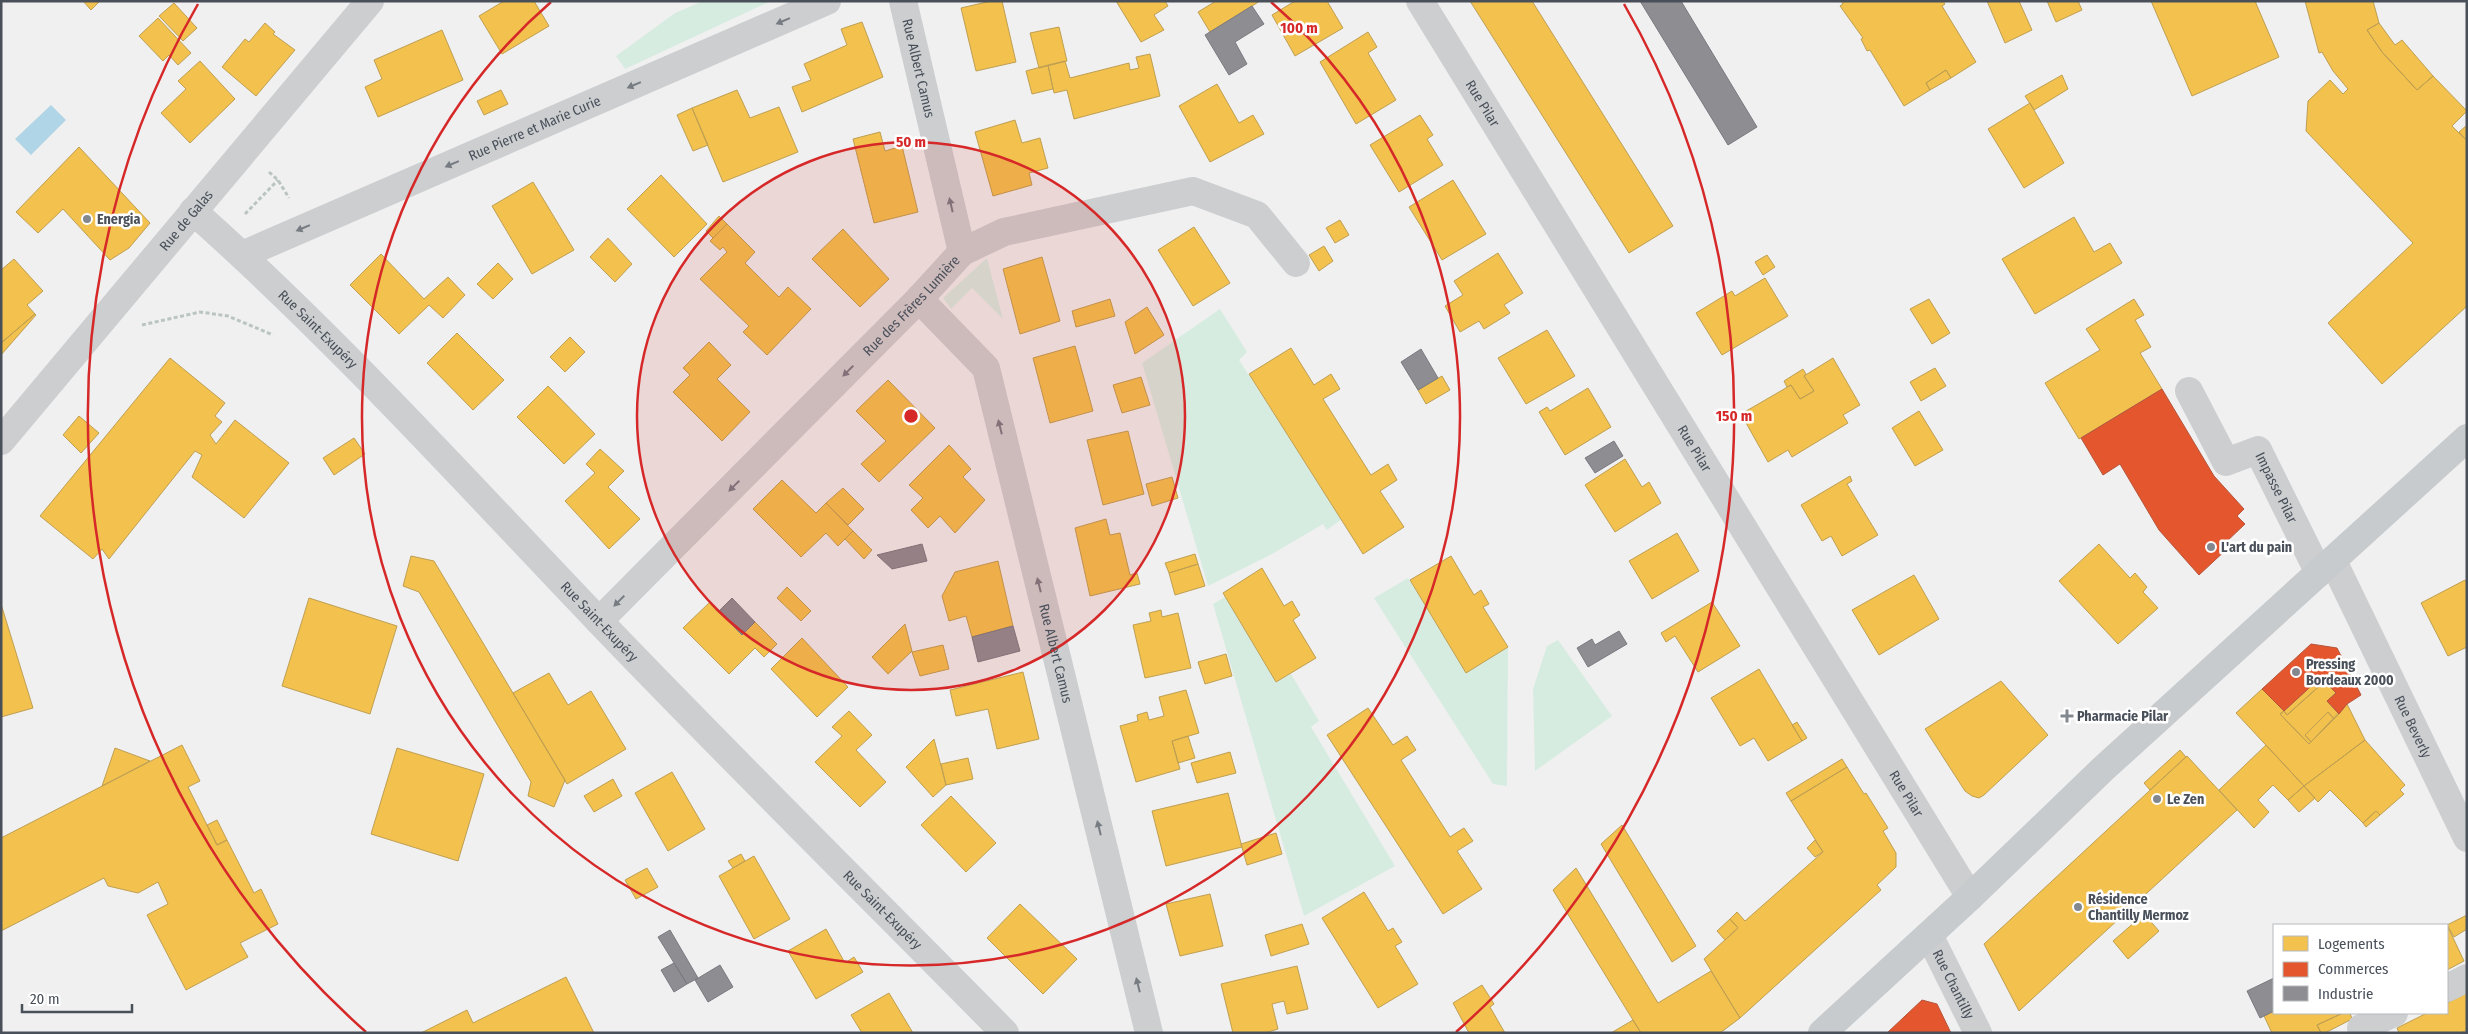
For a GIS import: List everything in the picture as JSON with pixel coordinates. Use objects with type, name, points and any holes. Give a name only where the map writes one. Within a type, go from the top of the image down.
[{"type":"main road","points":[[1822,1033],[1970,897],[2104,768],[2467,438]]},
{"type":"street","name":"Rue de Galas","points":[[1,441],[370,1]]},
{"type":"street","name":"Rue Pierre et Marie Curie","points":[[232,246],[307,227],[827,1]]},
{"type":"street","name":"Rue Albert Camus","points":[[903,1],[962,252]]},
{"type":"street","name":"Rue Pilar","points":[[1420,1],[1970,897]]},
{"type":"street","name":"Rue des Frères Lumière","points":[[599,622],[920,299],[962,252],[1004,232],[1193,192],[1257,215],[1296,263]]},
{"type":"street","name":"Rue Saint-Exupéry","points":[[193,211],[232,246],[420,431],[599,622],[1005,1033]]},
{"type":"street","name":"Rue Albert Camus","points":[[920,299],[986,368],[1149,1033]]},
{"type":"street","name":"Impasse Pilar","points":[[2189,391],[2226,462],[2258,450],[2326,567]]},
{"type":"street","name":"Rue Beverly","points":[[2326,567],[2467,838]]},
{"type":"street","name":"Rue Chantilly","points":[[1929,935],[1978,1033]]},
{"type":"street","points":[[2448,988],[2467,978]]},
{"type":"street","points":[[2361,1028],[2392,1014]]},
{"type":"path","points":[[244,150],[278,180],[307,227]]},
{"type":"path","points":[[232,246],[278,180]]},
{"type":"path","points":[[102,319],[119,330],[200,312]]},
{"type":"green space","points":[[703,1],[771,1],[625,69],[616,56],[675,13]]},
{"type":"green space","points":[[987,258],[1003,319],[972,288],[951,309],[943,298]]},
{"type":"green space","points":[[1220,309],[1247,352],[1239,360],[1342,519],[1327,530],[1323,524],[1272,554],[1208,586],[1142,363]]},
{"type":"green space","points":[[1408,578],[1466,673],[1508,647],[1507,786],[1493,784],[1374,598]]},
{"type":"green space","points":[[1225,597],[1276,682],[1291,674],[1319,721],[1311,727],[1395,866],[1304,916],[1213,604]]},
{"type":"green space","points":[[1558,640],[1612,716],[1535,771],[1533,689],[1547,646]]},
{"type":"water","points":[[51,105],[66,120],[31,155],[15,139]]},
{"type":"building: Logements","points":[[83,1],[100,1],[91,10]]},
{"type":"building: Logements","points":[[504,1],[534,1],[549,26],[502,54],[479,16]]},
{"type":"building: Logements","points":[[991,1],[1002,1],[1016,62],[976,71],[961,8]]},
{"type":"building: Logements","points":[[1116,1],[1165,1],[1168,6],[1154,15],[1164,30],[1141,42]]},
{"type":"building: Logements","points":[[1216,1],[1260,1],[1210,32],[1198,12]]},
{"type":"building: Logements","points":[[1295,1],[1327,1],[1343,28],[1295,56],[1272,15]]},
{"type":"building: Logements","points":[[1470,1],[1532,1],[1673,226],[1629,253]]},
{"type":"building: Logements","points":[[1841,1],[1943,1],[1945,4],[1942,6],[1976,62],[1951,78],[1946,70],[1926,83],[1930,90],[1904,106],[1870,50],[1867,51],[1861,39],[1863,38],[1840,6],[1843,4]]},
{"type":"building: Logements","points":[[1987,1],[2019,1],[2032,30],[2005,43]]},
{"type":"building: Logements","points":[[2047,1],[2078,1],[2082,10],[2056,22]]},
{"type":"building: Logements","points":[[2151,1],[2255,1],[2279,57],[2192,96]]},
{"type":"building: Logements","points":[[2305,1],[2373,1],[2379,23],[2367,30],[2382,52],[2417,90],[2433,76],[2467,111],[2452,126],[2467,141],[2467,306],[2382,384],[2328,323],[2413,243],[2306,131],[2308,101],[2330,80],[2343,94],[2348,89],[2333,71],[2322,52],[2319,53]]},
{"type":"building: Logements","points":[[174,3],[197,28],[183,41],[159,16]]},
{"type":"building: Logements","points":[[158,18],[191,53],[178,65],[169,55],[163,61],[139,36]]},
{"type":"building: Logements","points":[[862,22],[883,77],[802,112],[792,87],[811,80],[804,64],[847,45],[841,29]]},
{"type":"building: Logements","points":[[265,23],[275,32],[273,34],[295,50],[256,96],[222,67],[245,39],[249,42]]},
{"type":"building: Logements","points":[[2379,23],[2395,45],[2402,40],[2433,76],[2417,90],[2382,52],[2367,30]]},
{"type":"building: Logements","points":[[1059,27],[1067,61],[1039,68],[1030,33]]},
{"type":"building: Logements","points":[[442,30],[463,80],[378,117],[365,87],[382,79],[374,60]]},
{"type":"building: Logements","points":[[1368,32],[1377,47],[1368,53],[1396,100],[1356,124],[1320,62]]},
{"type":"building: Logements","points":[[1150,54],[1160,96],[1074,119],[1067,90],[1054,93],[1048,65],[1065,61],[1070,78],[1129,63],[1130,70],[1139,68],[1136,57]]},
{"type":"building: Logements","points":[[200,61],[235,99],[190,143],[161,113],[186,89],[178,81]]},
{"type":"building: Logements","points":[[1048,65],[1053,89],[1032,94],[1026,71]]},
{"type":"building: Logements","points":[[1946,70],[1951,78],[1930,90],[1926,83]]},
{"type":"building: Logements","points":[[2062,75],[2068,89],[2034,110],[2025,96]]},
{"type":"building: Logements","points":[[1217,84],[1239,123],[1253,115],[1264,134],[1210,162],[1179,106]]},
{"type":"building: Logements","points":[[501,90],[508,104],[484,115],[477,101]]},
{"type":"building: Logements","points":[[737,90],[750,118],[779,107],[798,152],[723,182],[692,108]]},
{"type":"building: Logements","points":[[2030,103],[2064,163],[2024,188],[1988,129]]},
{"type":"building: Logements","points":[[692,108],[708,145],[693,151],[677,115]]},
{"type":"building: Logements","points":[[1420,115],[1433,135],[1427,139],[1443,165],[1399,192],[1370,145]]},
{"type":"building: Logements","points":[[1015,120],[1022,143],[1040,138],[1048,168],[1029,173],[1032,185],[993,196],[975,132]]},
{"type":"building: Logements","points":[[2467,125],[2467,141],[2459,132]]},
{"type":"building: Logements","points":[[880,132],[885,151],[902,146],[918,212],[874,223],[853,139]]},
{"type":"building: Logements","points":[[79,147],[150,223],[129,248],[110,260],[63,209],[38,233],[16,212]]},
{"type":"building: Logements","points":[[661,175],[707,224],[674,257],[627,209]]},
{"type":"building: Logements","points":[[1453,180],[1486,234],[1442,260],[1409,207]]},
{"type":"building: Logements","points":[[533,182],[574,250],[532,274],[492,206]]},
{"type":"building: Logements","points":[[719,216],[727,224],[713,238],[706,231]]},
{"type":"building: Logements","points":[[2074,217],[2094,252],[2110,243],[2122,263],[2035,314],[2002,259]]},
{"type":"building: Logements","points":[[1340,220],[1349,235],[1335,243],[1326,228]]},
{"type":"building: Logements","points":[[727,224],[755,252],[745,263],[779,297],[788,287],[811,309],[767,355],[743,332],[749,326],[700,279],[727,252],[723,247],[720,250],[710,241]]},
{"type":"building: Logements","points":[[1194,227],[1230,283],[1193,306],[1158,250]]},
{"type":"building: Logements","points":[[843,229],[889,279],[860,307],[812,259]]},
{"type":"building: Logements","points":[[608,238],[632,264],[615,282],[590,257]]},
{"type":"building: Logements","points":[[1324,246],[1333,261],[1319,271],[1309,255]]},
{"type":"building: Logements","points":[[1498,253],[1523,293],[1504,305],[1510,313],[1484,329],[1479,321],[1460,332],[1445,306],[1463,295],[1454,281]]},
{"type":"building: Logements","points":[[381,254],[424,299],[448,277],[465,295],[443,318],[429,305],[399,334],[350,285]]},
{"type":"building: Logements","points":[[1767,255],[1775,267],[1763,275],[1755,262]]},
{"type":"building: Logements","points":[[1042,257],[1060,321],[1020,334],[1003,269]]},
{"type":"building: Logements","points":[[14,259],[43,291],[27,305],[35,314],[1,343],[1,270]]},
{"type":"building: Logements","points":[[498,263],[513,279],[493,299],[477,284]]},
{"type":"building: Logements","points":[[1765,278],[1788,316],[1722,355],[1696,313],[1732,291],[1735,296]]},
{"type":"building: Logements","points":[[1110,299],[1115,316],[1076,327],[1072,311]]},
{"type":"building: Logements","points":[[1929,299],[1950,333],[1932,344],[1910,309]]},
{"type":"building: Logements","points":[[2134,299],[2144,315],[2135,320],[2151,347],[2140,353],[2162,389],[2079,439],[2045,383],[2100,350],[2086,329]]},
{"type":"building: Logements","points":[[1147,307],[1164,335],[1135,354],[1125,322]]},
{"type":"building: Logements","points":[[36,315],[1,355],[1,343]]},
{"type":"building: Logements","points":[[1547,330],[1575,376],[1526,404],[1498,358]]},
{"type":"building: Logements","points":[[457,333],[504,380],[473,410],[427,363]]},
{"type":"building: Logements","points":[[570,337],[585,352],[565,372],[550,357]]},
{"type":"building: Logements","points":[[709,342],[731,365],[717,379],[750,412],[722,441],[673,392],[690,375],[683,368]]},
{"type":"building: Logements","points":[[1075,346],[1093,411],[1050,423],[1033,358]]},
{"type":"building: Logements","points":[[1291,348],[1314,385],[1331,374],[1340,389],[1323,399],[1371,475],[1388,464],[1397,480],[1380,491],[1404,527],[1363,554],[1249,374]]},
{"type":"building: Logements","points":[[170,358],[225,403],[215,416],[222,422],[210,435],[216,444],[235,420],[289,463],[244,518],[192,477],[202,455],[195,451],[109,559],[102,549],[93,559],[40,516]]},
{"type":"building: Logements","points":[[1833,358],[1860,405],[1843,415],[1848,423],[1792,457],[1788,450],[1768,462],[1741,414],[1791,385],[1800,399],[1814,391],[1804,376]]},
{"type":"building: Logements","points":[[1935,368],[1946,386],[1921,401],[1910,382]]},
{"type":"building: Logements","points":[[1803,369],[1806,374],[1804,376],[1814,391],[1800,399],[1791,385],[1787,387],[1784,381]]},
{"type":"building: Logements","points":[[1442,376],[1450,390],[1426,404],[1418,390]]},
{"type":"building: Logements","points":[[1141,377],[1150,405],[1122,413],[1113,385]]},
{"type":"building: Logements","points":[[888,380],[935,428],[879,482],[861,464],[886,441],[856,411]]},
{"type":"building: Logements","points":[[548,386],[595,434],[564,464],[517,417]]},
{"type":"building: Logements","points":[[1588,388],[1611,427],[1565,455],[1539,412],[1547,407],[1550,411]]},
{"type":"building: Logements","points":[[1919,411],[1943,450],[1915,466],[1892,428]]},
{"type":"building: Logements","points":[[79,416],[99,433],[81,453],[63,435]]},
{"type":"building: Logements","points":[[1128,431],[1144,494],[1103,505],[1087,440]]},
{"type":"building: Logements","points":[[354,438],[365,454],[334,475],[323,458]]},
{"type":"building: Logements","points":[[949,445],[971,469],[963,477],[985,500],[955,533],[940,516],[928,528],[911,510],[923,498],[909,485]]},
{"type":"building: Logements","points":[[600,449],[624,471],[608,487],[640,519],[609,549],[565,501],[595,473],[586,464]]},
{"type":"building: Logements","points":[[1625,459],[1642,487],[1649,482],[1661,503],[1615,532],[1585,485]]},
{"type":"building: Logements","points":[[1850,476],[1852,481],[1847,484],[1878,535],[1842,556],[1831,536],[1822,541],[1801,505]]},
{"type":"building: Logements","points":[[1172,477],[1178,498],[1152,506],[1146,484]]},
{"type":"building: Logements","points":[[782,480],[816,513],[826,503],[853,531],[838,546],[826,533],[801,557],[753,509]]},
{"type":"building: Logements","points":[[843,488],[864,509],[848,525],[826,503]]},
{"type":"building: Logements","points":[[1106,519],[1110,535],[1120,533],[1130,575],[1137,573],[1140,584],[1090,596],[1075,528]]},
{"type":"building: Logements","points":[[853,531],[872,550],[864,559],[845,539]]},
{"type":"building: Logements","points":[[1677,533],[1699,571],[1652,599],[1629,561]]},
{"type":"building: Logements","points":[[2099,544],[2130,578],[2135,573],[2147,587],[2143,592],[2158,608],[2118,644],[2059,581]]},
{"type":"building: Logements","points":[[1195,554],[1198,564],[1169,573],[1165,563]]},
{"type":"building: Logements","points":[[411,556],[434,561],[565,780],[554,807],[528,796],[531,782],[419,592],[403,586]]},
{"type":"building: Logements","points":[[1451,556],[1474,595],[1481,590],[1489,604],[1483,607],[1508,647],[1466,673],[1410,580]]},
{"type":"building: Logements","points":[[998,561],[1013,626],[972,637],[966,616],[949,621],[942,596],[955,572]]},
{"type":"building: Logements","points":[[1198,564],[1205,586],[1175,595],[1169,573]]},
{"type":"building: Logements","points":[[1262,568],[1284,606],[1292,601],[1300,615],[1293,620],[1316,658],[1276,682],[1223,593]]},
{"type":"building: Logements","points":[[1914,575],[1939,619],[1879,655],[1852,610]]},
{"type":"building: Logements","points":[[2465,580],[2467,584],[2467,647],[2448,656],[2421,603]]},
{"type":"building: Logements","points":[[787,587],[811,611],[801,621],[777,598]]},
{"type":"building: Logements","points":[[309,598],[397,626],[370,714],[282,686]]},
{"type":"building: Logements","points":[[710,602],[742,635],[755,622],[777,644],[764,657],[755,648],[729,674],[683,628]]},
{"type":"building: Logements","points":[[1712,602],[1740,646],[1698,672],[1675,636],[1666,642],[1661,633]]},
{"type":"building: Logements","points":[[1,604],[33,708],[1,717]]},
{"type":"building: Logements","points":[[1161,610],[1162,617],[1178,613],[1191,668],[1145,678],[1133,625],[1151,621],[1149,613]]},
{"type":"building: Logements","points":[[905,624],[912,651],[888,674],[872,657]]},
{"type":"building: Logements","points":[[802,638],[848,687],[817,717],[771,669]]},
{"type":"building: Logements","points":[[943,645],[949,669],[920,676],[912,652]]},
{"type":"building: Logements","points":[[1226,654],[1232,676],[1205,684],[1198,662]]},
{"type":"building: Logements","points":[[1759,669],[1802,741],[1768,761],[1754,738],[1740,746],[1711,698]]},
{"type":"building: Logements","points":[[1023,672],[1039,739],[997,749],[988,709],[956,716],[950,690]]},
{"type":"building: Logements","points":[[549,673],[568,705],[591,691],[626,749],[567,784],[513,693]]},
{"type":"building: Logements","points":[[2321,677],[2325,681],[2287,715],[2284,711]]},
{"type":"building: Logements","points":[[2001,681],[2048,735],[1979,798],[1965,791],[1925,729]]},
{"type":"building: Logements","points":[[2325,681],[2336,693],[2327,701],[2339,714],[2334,719],[2328,712],[2305,735],[2311,742],[2309,744],[2280,714],[2284,711],[2287,715]]},
{"type":"building: Logements","points":[[2262,689],[2284,711],[2280,714],[2309,744],[2347,704],[2365,740],[2304,786],[2236,713]]},
{"type":"building: Logements","points":[[1186,690],[1199,733],[1172,741],[1180,769],[1136,782],[1120,726],[1138,721],[1137,715],[1147,712],[1149,720],[1164,716],[1159,697]]},
{"type":"building: Logements","points":[[1368,708],[1393,745],[1407,736],[1416,750],[1401,760],[1450,837],[1464,828],[1473,841],[1457,851],[1482,889],[1443,914],[1327,735]]},
{"type":"building: Logements","points":[[849,711],[872,735],[856,750],[886,782],[860,807],[815,762],[842,736],[832,727]]},
{"type":"building: Logements","points":[[2328,712],[2334,719],[2311,742],[2305,735]]},
{"type":"building: Logements","points":[[1797,722],[1807,738],[1802,741],[1792,725]]},
{"type":"building: Logements","points":[[1188,736],[1195,758],[1178,763],[1172,741]]},
{"type":"building: Logements","points":[[934,739],[946,785],[933,797],[906,767]]},
{"type":"building: Logements","points":[[2365,740],[2405,785],[2400,790],[2404,794],[2380,815],[2376,811],[2363,823],[2330,790],[2318,802],[2304,786]]},
{"type":"building: Logements","points":[[182,745],[200,781],[188,787],[217,845],[227,840],[254,893],[261,889],[278,924],[240,943],[248,957],[186,990],[147,915],[168,904],[158,882],[138,893],[108,886],[104,878],[1,931],[1,838]]},
{"type":"building: Logements","points":[[2266,745],[2304,786],[2288,800],[2273,785],[2258,800],[2269,812],[2254,828],[2219,790]]},
{"type":"building: Logements","points":[[115,748],[150,761],[102,786]]},
{"type":"building: Logements","points":[[397,748],[484,774],[458,861],[371,834]]},
{"type":"building: Logements","points":[[2180,750],[2186,757],[2150,790],[2144,783]]},
{"type":"building: Logements","points":[[1230,752],[1236,773],[1197,783],[1191,763]]},
{"type":"building: Logements","name":"Résidence Chantilly Mermoz","points":[[2187,756],[2237,810],[2019,1011],[1984,944]]},
{"type":"building: Logements","points":[[968,758],[973,779],[946,785],[941,764]]},
{"type":"building: Logements","points":[[1842,759],[1847,767],[1791,801],[1786,793]]},
{"type":"building: Logements","points":[[1847,767],[1888,828],[1883,831],[1896,853],[1896,867],[1877,885],[1881,890],[1740,1018],[1704,959],[1738,928],[1730,919],[1737,912],[1745,921],[1823,852],[1791,801]]},
{"type":"building: Logements","points":[[672,772],[705,829],[668,851],[635,793]]},
{"type":"building: Logements","points":[[613,779],[622,796],[594,812],[584,796]]},
{"type":"building: Logements","points":[[2304,786],[2315,798],[2299,812],[2288,800]]},
{"type":"building: Logements","points":[[1228,793],[1242,847],[1166,866],[1152,811]]},
{"type":"building: Logements","points":[[951,796],[996,843],[966,872],[921,825]]},
{"type":"building: Logements","points":[[2376,811],[2380,815],[2366,827],[2363,823]]},
{"type":"building: Logements","points":[[217,820],[227,840],[217,845],[207,825]]},
{"type":"building: Logements","points":[[1622,825],[1696,946],[1672,962],[1601,844]]},
{"type":"building: Logements","points":[[1276,833],[1282,854],[1247,865],[1241,844]]},
{"type":"building: Logements","points":[[1815,840],[1823,852],[1815,857],[1807,848]]},
{"type":"building: Logements","points":[[741,854],[745,861],[733,868],[728,861]]},
{"type":"building: Logements","points":[[754,856],[790,919],[754,939],[719,876]]},
{"type":"building: Logements","points":[[647,868],[658,887],[636,899],[625,880]]},
{"type":"building: Logements","points":[[1576,868],[1658,1003],[1711,971],[1740,1018],[1720,1033],[1641,1033],[1553,890]]},
{"type":"building: Logements","points":[[1364,892],[1388,931],[1393,928],[1402,942],[1395,946],[1418,984],[1378,1008],[1322,918]]},
{"type":"building: Logements","points":[[1210,894],[1223,946],[1180,956],[1166,904]]},
{"type":"building: Logements","points":[[1020,904],[1077,959],[1043,994],[987,938]]},
{"type":"building: Logements","points":[[2144,914],[2159,931],[2128,959],[2113,941]]},
{"type":"building: Logements","points":[[2467,915],[2467,929],[2454,937],[2448,924]]},
{"type":"building: Logements","points":[[1730,919],[1738,928],[1725,940],[1717,931]]},
{"type":"building: Logements","points":[[1302,924],[1309,944],[1271,956],[1265,935]]},
{"type":"building: Logements","points":[[2448,927],[2464,961],[2448,969]]},
{"type":"building: Logements","points":[[826,929],[845,963],[854,957],[863,972],[816,999],[788,951]]},
{"type":"building: Logements","points":[[1297,966],[1308,1009],[1287,1014],[1284,1001],[1272,1004],[1278,1029],[1265,1033],[1233,1033],[1221,984]]},
{"type":"building: Logements","points":[[566,977],[594,1033],[421,1033],[467,1010],[473,1023]]},
{"type":"building: Logements","points":[[1482,985],[1494,1004],[1490,1007],[1505,1033],[1469,1033],[1453,1003]]},
{"type":"building: Logements","points":[[889,993],[913,1033],[862,1033],[851,1015]]},
{"type":"building: Logements","points":[[2467,993],[2467,1030],[2461,1033],[2399,1033],[2397,1028],[2425,1014],[2448,1014],[2448,1002]]},
{"type":"building: Logements","points":[[2273,1012],[2273,1014],[2341,1014],[2317,1025],[2321,1033],[2272,1033],[2264,1016]]},
{"type":"building: Logements","points":[[2341,1014],[2350,1014],[2352,1019],[2325,1033],[2321,1033],[2317,1025]]},
{"type":"building: Logements","points":[[1633,1020],[1641,1033],[1611,1033]]},
{"type":"building: Commerces","points":[[2162,389],[2214,476],[2244,509],[2237,516],[2245,524],[2224,544],[2228,548],[2199,575],[2159,530],[2120,464],[2103,475],[2081,438]]},
{"type":"building: Commerces","points":[[2311,644],[2337,648],[2361,695],[2347,704],[2339,714],[2327,701],[2336,693],[2321,677],[2284,711],[2262,689]]},
{"type":"building: Commerces","points":[[1922,1000],[1937,1004],[1951,1033],[1887,1033]]},
{"type":"building: Industrie","points":[[1640,1],[1681,1],[1757,127],[1728,145]]},
{"type":"building: Industrie","points":[[1252,6],[1264,24],[1235,42],[1247,64],[1229,75],[1205,35]]},
{"type":"building: Industrie","points":[[1421,349],[1438,378],[1418,390],[1401,362]]},
{"type":"building: Industrie","points":[[1614,441],[1623,456],[1595,473],[1585,458]]},
{"type":"building: Industrie","points":[[922,544],[927,561],[892,569],[877,555]]},
{"type":"building: Industrie","points":[[732,598],[755,622],[742,635],[719,611]]},
{"type":"building: Industrie","points":[[1013,626],[1020,651],[978,662],[972,637]]},
{"type":"building: Industrie","points":[[1619,631],[1627,644],[1588,667],[1577,648],[1592,639],[1595,645]]},
{"type":"building: Industrie","points":[[670,930],[698,978],[687,984],[658,937]]},
{"type":"building: Industrie","points":[[674,963],[687,984],[674,992],[661,970]]},
{"type":"building: Industrie","points":[[720,965],[733,987],[708,1002],[695,980]]},
{"type":"building: Industrie","points":[[2273,978],[2273,1012],[2260,1018],[2247,991]]},
{"type":"place","name":"Energia","points":[[87,219]]},
{"type":"place","name":"L'art du pain","points":[[2211,547]]},
{"type":"place","name":"Pressing Bordeaux 2000","points":[[2296,672]]},
{"type":"place","name":"Pharmacie Pilar","points":[[2067,716]]},
{"type":"place","name":"Le Zen","points":[[2157,799]]},
{"type":"place","name":"Résidence Chantilly Mermoz","points":[[2078,907]]}]
